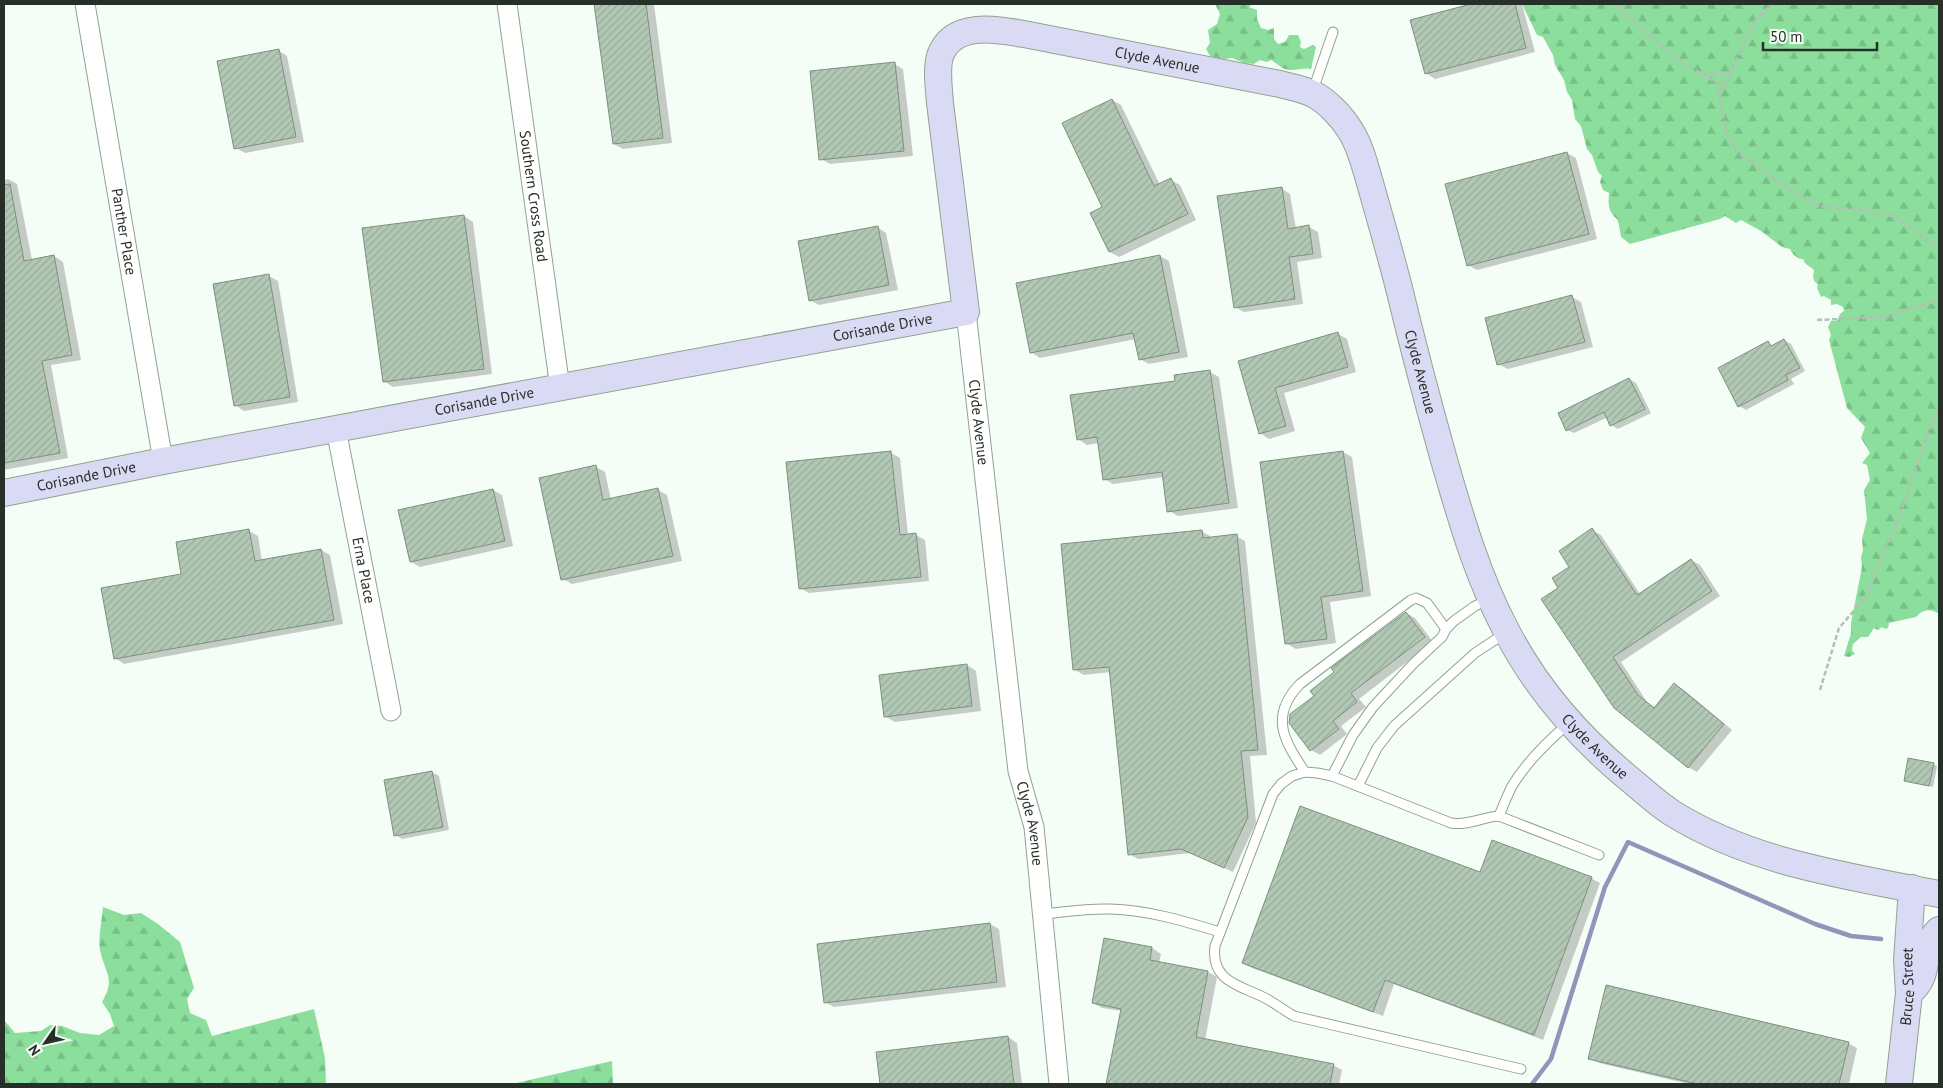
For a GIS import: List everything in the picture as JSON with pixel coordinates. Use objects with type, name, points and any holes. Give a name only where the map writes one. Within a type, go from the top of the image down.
[{"type":"street","name":"Panther Place","points":[[85,4],[163,461]]},
{"type":"street","name":"Southern Cross Road","points":[[507,4],[560,388]]},
{"type":"street","name":"Clyde Avenue","points":[[1059,1084],[1034,827],[1018,771],[966,312],[940,103],[938,72],[940,57],[947,43],[957,36],[968,32],[994,29],[1280,84],[1312,93],[1336,114],[1352,132],[1364,164],[1454,496],[1471,549],[1490,599],[1507,632],[1535,677],[1570,722],[1600,753],[1670,812],[1697,827],[1749,850],[1790,862],[1835,874],[1939,894]]},
{"type":"street","name":"Corisande Drive","points":[[4,492],[966,312]]},
{"type":"street","name":"Erna Place","points":[[336,429],[391,711]]},
{"type":"street","name":"Bruce Street","points":[[1899,1084],[1909,993],[1907,960],[1912,888]]},
{"type":"street","points":[[1909,993],[1921,982],[1924,976],[1928,946],[1939,930]]},
{"type":"lane","points":[[1312,93],[1333,32]]},
{"type":"lane","points":[[1305,772],[1286,741],[1282,728],[1282,715],[1286,703],[1300,684],[1416,598],[1427,603],[1446,628]]},
{"type":"lane","points":[[1332,776],[1363,720],[1402,675],[1442,637],[1446,628],[1462,615],[1490,599]]},
{"type":"lane","points":[[1358,786],[1377,748],[1394,726],[1475,653],[1507,632]]},
{"type":"lane","points":[[1499,816],[1518,777],[1546,744],[1570,722]]},
{"type":"lane","points":[[1521,1069],[1294,1016],[1268,1000],[1234,985],[1226,979],[1215,963],[1214,954],[1220,932],[1273,794],[1292,776],[1305,772],[1332,776],[1451,823],[1468,823],[1488,816],[1499,816],[1599,854]]},
{"type":"lane","points":[[1043,914],[1108,908],[1139,911],[1169,916],[1220,932]]},
{"type":"path","points":[[1615,4],[1648,35],[1680,61],[1724,87]]},
{"type":"path","points":[[1772,4],[1754,22],[1724,87],[1718,91],[1719,104],[1728,138],[1738,152],[1817,206],[1866,210],[1896,217],[1939,248]]},
{"type":"path","points":[[1704,74],[1730,73]]},
{"type":"path","points":[[1818,320],[1886,317],[1939,300]]},
{"type":"path","points":[[1820,690],[1839,628],[1865,598],[1898,521],[1928,432],[1939,410]]},
{"type":"green space","points":[[1215,4],[1252,4],[1249,7],[1257,10],[1257,19],[1261,28],[1268,30],[1274,28],[1274,39],[1278,44],[1285,42],[1289,35],[1298,35],[1301,42],[1300,47],[1304,49],[1313,45],[1316,47],[1311,69],[1288,70],[1271,60],[1267,62],[1260,60],[1254,64],[1244,63],[1232,58],[1224,59],[1210,56],[1206,49],[1210,43],[1208,30],[1217,24],[1220,14]]},
{"type":"green space","points":[[1522,4],[1939,4],[1939,614],[1927,610],[1921,612],[1916,617],[1889,623],[1888,628],[1882,627],[1878,630],[1874,628],[1868,637],[1861,637],[1853,644],[1852,650],[1855,654],[1849,657],[1844,656],[1851,633],[1851,623],[1862,567],[1862,539],[1867,519],[1864,490],[1870,480],[1867,465],[1862,463],[1870,453],[1861,438],[1865,427],[1847,408],[1829,340],[1831,335],[1828,327],[1831,321],[1837,321],[1840,314],[1844,311],[1843,307],[1837,304],[1831,305],[1831,300],[1824,296],[1821,297],[1817,288],[1818,284],[1813,278],[1814,270],[1803,259],[1797,258],[1790,249],[1782,247],[1761,231],[1741,220],[1736,223],[1725,216],[1630,244],[1621,237],[1618,220],[1609,208],[1609,193],[1603,190],[1600,182],[1602,176],[1598,172],[1592,155],[1587,149],[1581,126],[1575,119],[1572,100],[1567,92],[1564,80],[1555,65],[1553,55],[1543,37],[1537,35]]},
{"type":"green space","points":[[103,907],[124,915],[141,913],[180,942],[194,988],[187,999],[190,1013],[206,1020],[212,1036],[314,1009],[325,1058],[326,1084],[4,1084],[4,1020],[15,1033],[41,1031],[50,1025],[62,1026],[80,1033],[99,1035],[114,1026],[110,1014],[102,1002],[109,981],[100,950]]},
{"type":"green space","points":[[612,1061],[613,1084],[512,1084]]},
{"type":"building","points":[[594,4],[646,4],[663,138],[613,144]]},
{"type":"building","points":[[1471,4],[1515,4],[1526,48],[1425,74],[1410,20]]},
{"type":"building","points":[[279,49],[296,137],[234,149],[217,61]]},
{"type":"building","points":[[895,62],[904,151],[819,160],[810,71]]},
{"type":"building","points":[[1112,99],[1154,186],[1171,178],[1188,214],[1109,252],[1090,213],[1102,207],[1062,123]]},
{"type":"building","points":[[1567,152],[1589,234],[1467,266],[1445,184]]},
{"type":"building","points":[[10,184],[24,261],[54,255],[72,355],[42,361],[60,453],[4,463],[4,185]]},
{"type":"building","points":[[1282,187],[1288,229],[1309,225],[1313,254],[1289,257],[1295,299],[1234,308],[1217,196]]},
{"type":"building","points":[[464,215],[484,369],[383,382],[362,228]]},
{"type":"building","points":[[878,226],[889,285],[809,301],[798,241]]},
{"type":"building","points":[[1160,255],[1179,352],[1139,360],[1133,333],[1030,353],[1016,283]]},
{"type":"building","points":[[269,274],[290,397],[234,406],[213,284]]},
{"type":"building","points":[[1572,295],[1585,342],[1497,365],[1485,318]]},
{"type":"building","points":[[1338,332],[1348,367],[1275,388],[1286,426],[1259,434],[1238,361]]},
{"type":"building","points":[[1784,339],[1800,368],[1786,375],[1788,380],[1738,407],[1718,368],[1768,341],[1771,346]]},
{"type":"building","points":[[1210,370],[1229,503],[1167,512],[1162,472],[1103,480],[1097,437],[1077,440],[1070,395],[1175,381],[1174,375]]},
{"type":"building","points":[[1629,378],[1645,409],[1610,426],[1604,412],[1566,431],[1558,413]]},
{"type":"building","points":[[891,451],[900,535],[916,533],[921,577],[799,589],[786,462]]},
{"type":"building","points":[[1343,451],[1363,591],[1321,597],[1327,639],[1285,644],[1260,462]]},
{"type":"building","points":[[596,465],[603,500],[658,488],[673,556],[561,580],[539,478]]},
{"type":"building","points":[[493,489],[505,541],[410,562],[398,510]]},
{"type":"building","points":[[1592,528],[1637,595],[1691,559],[1712,591],[1613,657],[1638,695],[1654,708],[1674,683],[1724,724],[1688,768],[1614,708],[1541,599],[1558,588],[1552,578],[1569,567],[1559,551]]},
{"type":"building","points":[[249,529],[255,561],[321,549],[334,620],[114,659],[101,588],[181,574],[176,542]]},
{"type":"building","points":[[1202,530],[1203,538],[1237,534],[1258,750],[1241,751],[1248,817],[1224,868],[1181,849],[1128,855],[1109,667],[1073,670],[1061,544]]},
{"type":"building","points":[[1406,612],[1425,637],[1351,693],[1357,702],[1333,721],[1339,729],[1310,751],[1289,723],[1290,714],[1314,696],[1310,691],[1334,672],[1331,668]]},
{"type":"building","points":[[967,664],[972,706],[884,717],[879,675]]},
{"type":"building","points":[[1908,758],[1934,763],[1929,786],[1904,781]]},
{"type":"building","points":[[432,771],[443,827],[394,836],[384,780]]},
{"type":"building","points":[[1300,806],[1480,872],[1492,840],[1592,877],[1534,1035],[1385,980],[1373,1012],[1242,963]]},
{"type":"building","points":[[990,923],[997,982],[824,1003],[817,944]]},
{"type":"building","points":[[1104,938],[1152,947],[1150,960],[1208,971],[1196,1037],[1334,1064],[1330,1084],[1106,1084],[1121,1009],[1092,1003]]},
{"type":"building","points":[[1606,985],[1849,1042],[1839,1084],[1698,1084],[1588,1059]]},
{"type":"building","points":[[1008,1036],[1014,1084],[880,1084],[876,1052]]},
{"type":"waterway","points":[[1532,1084],[1551,1059],[1605,887],[1628,842],[1815,924],[1851,936],[1881,939]]}]
